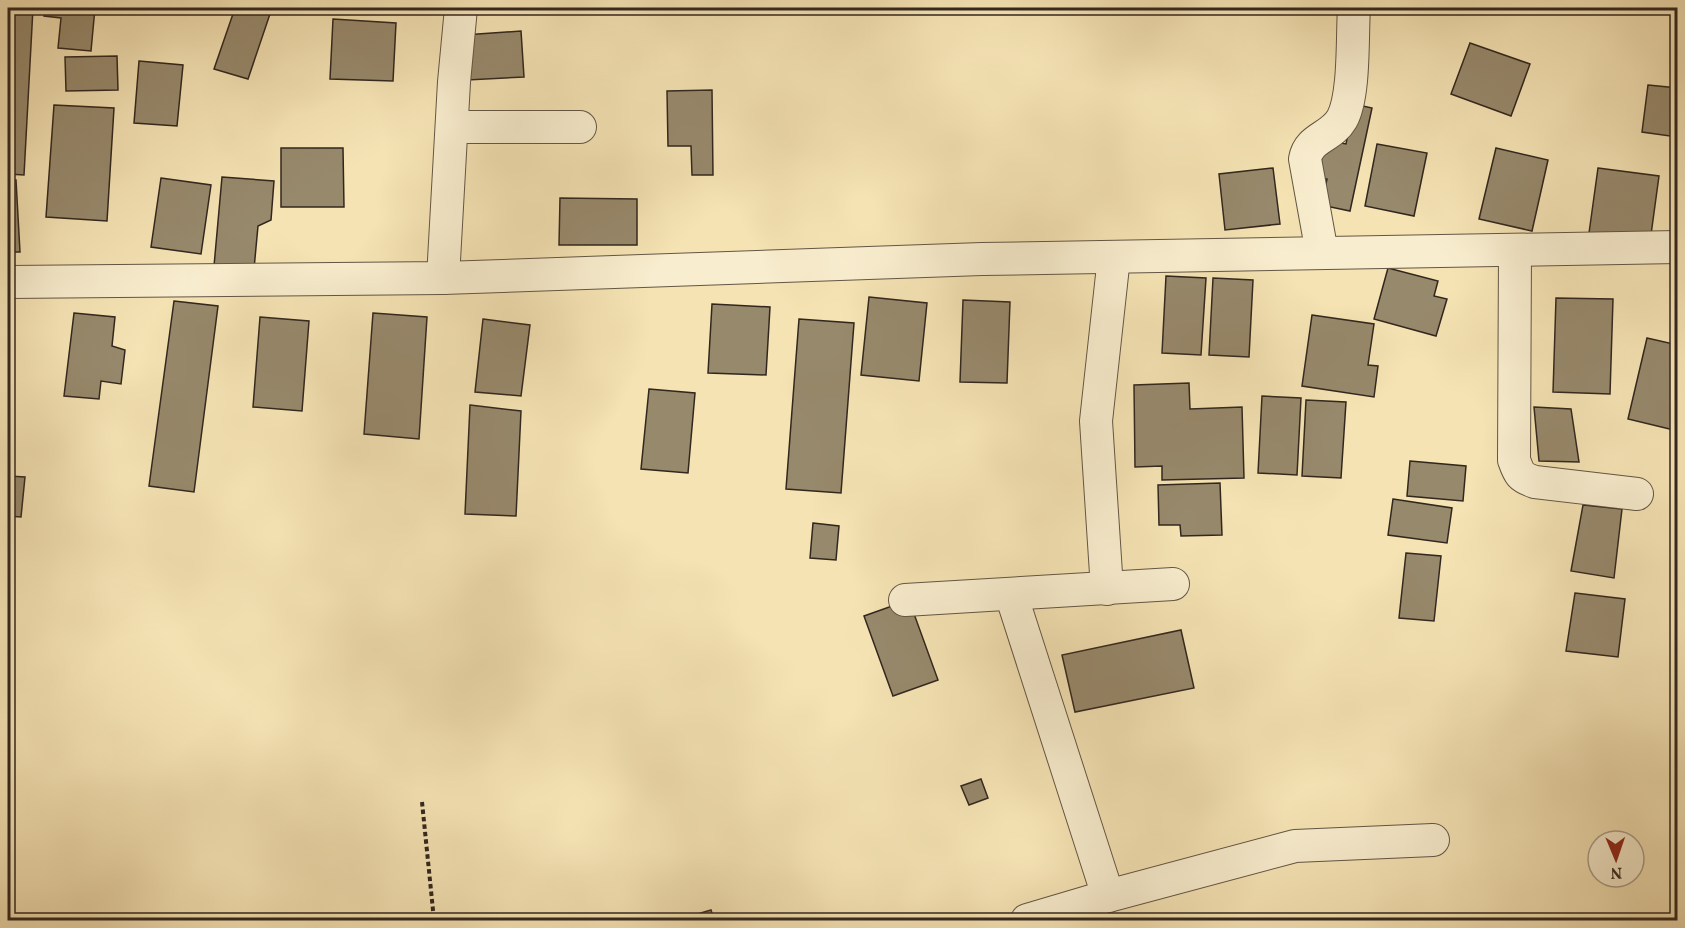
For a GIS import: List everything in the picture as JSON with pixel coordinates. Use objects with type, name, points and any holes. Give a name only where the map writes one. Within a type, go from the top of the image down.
[{"type":"street","points":[[442,278],[461,8]]},
{"type":"street","points":[[1322,253],[1305,159],[1310,145],[1335,129],[1348,105],[1354,8]]},
{"type":"street","points":[[452,127],[580,127]]},
{"type":"street","points":[[8,282],[442,278],[982,259],[1677,246]]},
{"type":"street","points":[[1515,250],[1514,460],[1518,473],[1525,479],[1535,482],[1637,494]]},
{"type":"street","points":[[1107,589],[1096,422],[1114,257]]},
{"type":"street","points":[[905,600],[1173,584]]},
{"type":"street","points":[[1011,594],[1108,896]]},
{"type":"street","points":[[1027,921],[1108,896],[1295,846],[1433,840]]},
{"type":"path","points":[[422,802],[434,921]]},
{"type":"building","points":[[8,8],[33,8],[24,175],[8,174]]},
{"type":"building","points":[[45,8],[95,8],[91,51],[58,48],[61,18],[44,16]]},
{"type":"building","points":[[235,8],[272,8],[248,79],[214,69]]},
{"type":"building","points":[[333,19],[396,23],[393,81],[330,79]]},
{"type":"building","points":[[521,31],[524,77],[467,80],[464,35]]},
{"type":"building","points":[[1470,43],[1530,64],[1511,116],[1451,94]]},
{"type":"building","points":[[117,56],[118,90],[66,91],[65,57]]},
{"type":"building","points":[[139,61],[183,65],[177,126],[134,123]]},
{"type":"building","points":[[1648,85],[1678,88],[1677,137],[1642,132]]},
{"type":"building","points":[[712,90],[713,175],[692,175],[691,146],[668,146],[667,91]]},
{"type":"building","points":[[1354,104],[1372,108],[1350,211],[1321,205],[1327,179],[1317,177],[1324,140],[1346,144]]},
{"type":"building","points":[[54,105],[114,108],[107,221],[46,217]]},
{"type":"building","points":[[1377,144],[1427,153],[1414,216],[1365,206]]},
{"type":"building","points":[[281,148],[343,148],[344,207],[281,207]]},
{"type":"building","points":[[1496,148],[1548,160],[1532,231],[1479,219]]},
{"type":"building","points":[[1273,168],[1280,224],[1225,230],[1219,174]]},
{"type":"building","points":[[1598,168],[1659,176],[1650,242],[1589,233]]},
{"type":"building","points":[[222,177],[274,181],[271,220],[258,226],[254,269],[214,266]]},
{"type":"building","points":[[161,178],[211,185],[201,254],[151,247]]},
{"type":"building","points":[[16,180],[20,252],[8,252],[8,181]]},
{"type":"building","points":[[560,198],[637,199],[637,245],[559,245]]},
{"type":"building","points":[[1388,268],[1438,281],[1434,296],[1447,299],[1436,336],[1374,319]]},
{"type":"building","points":[[1166,276],[1206,278],[1201,355],[1162,353]]},
{"type":"building","points":[[1213,278],[1253,280],[1249,357],[1209,355]]},
{"type":"building","points":[[869,297],[927,303],[919,381],[861,375]]},
{"type":"building","points":[[1556,298],[1613,299],[1610,394],[1553,392]]},
{"type":"building","points":[[963,300],[1010,302],[1007,383],[960,382]]},
{"type":"building","points":[[174,301],[218,306],[194,492],[149,486]]},
{"type":"building","points":[[712,304],[770,307],[766,375],[708,373]]},
{"type":"building","points":[[74,313],[115,317],[112,346],[125,350],[121,384],[101,381],[99,399],[64,396]]},
{"type":"building","points":[[373,313],[427,317],[419,439],[364,434]]},
{"type":"building","points":[[1312,315],[1374,324],[1368,365],[1378,366],[1374,397],[1302,386]]},
{"type":"building","points":[[260,317],[309,321],[302,411],[253,407]]},
{"type":"building","points":[[483,319],[530,325],[521,396],[475,392]]},
{"type":"building","points":[[799,319],[854,323],[841,493],[786,489]]},
{"type":"building","points":[[1647,338],[1678,345],[1678,431],[1628,419]]},
{"type":"building","points":[[1189,383],[1190,409],[1242,407],[1244,478],[1162,480],[1162,466],[1135,467],[1134,385]]},
{"type":"building","points":[[649,389],[695,393],[688,473],[641,469]]},
{"type":"building","points":[[1262,396],[1301,398],[1297,475],[1258,473]]},
{"type":"building","points":[[1306,400],[1346,402],[1341,478],[1302,476]]},
{"type":"building","points":[[470,405],[521,411],[516,516],[465,514]]},
{"type":"building","points":[[1534,407],[1571,409],[1579,462],[1539,461]]},
{"type":"building","points":[[1410,461],[1466,466],[1463,501],[1407,496]]},
{"type":"building","points":[[8,476],[25,477],[21,517],[8,516]]},
{"type":"building","points":[[1220,483],[1222,535],[1181,536],[1180,525],[1159,525],[1158,485]]},
{"type":"building","points":[[1393,499],[1452,508],[1447,543],[1388,535]]},
{"type":"building","points":[[1583,505],[1622,509],[1614,578],[1571,571]]},
{"type":"building","points":[[813,523],[839,526],[836,560],[810,558]]},
{"type":"building","points":[[1406,553],[1441,556],[1434,621],[1399,618]]},
{"type":"building","points":[[1575,593],[1625,599],[1618,657],[1566,651]]},
{"type":"building","points":[[909,600],[938,680],[893,696],[864,616]]},
{"type":"building","points":[[1181,630],[1194,688],[1075,712],[1062,655]]},
{"type":"building","points":[[981,779],[988,798],[969,805],[961,786]]},
{"type":"building","points":[[711,910],[714,920],[696,920],[694,915]]}]
